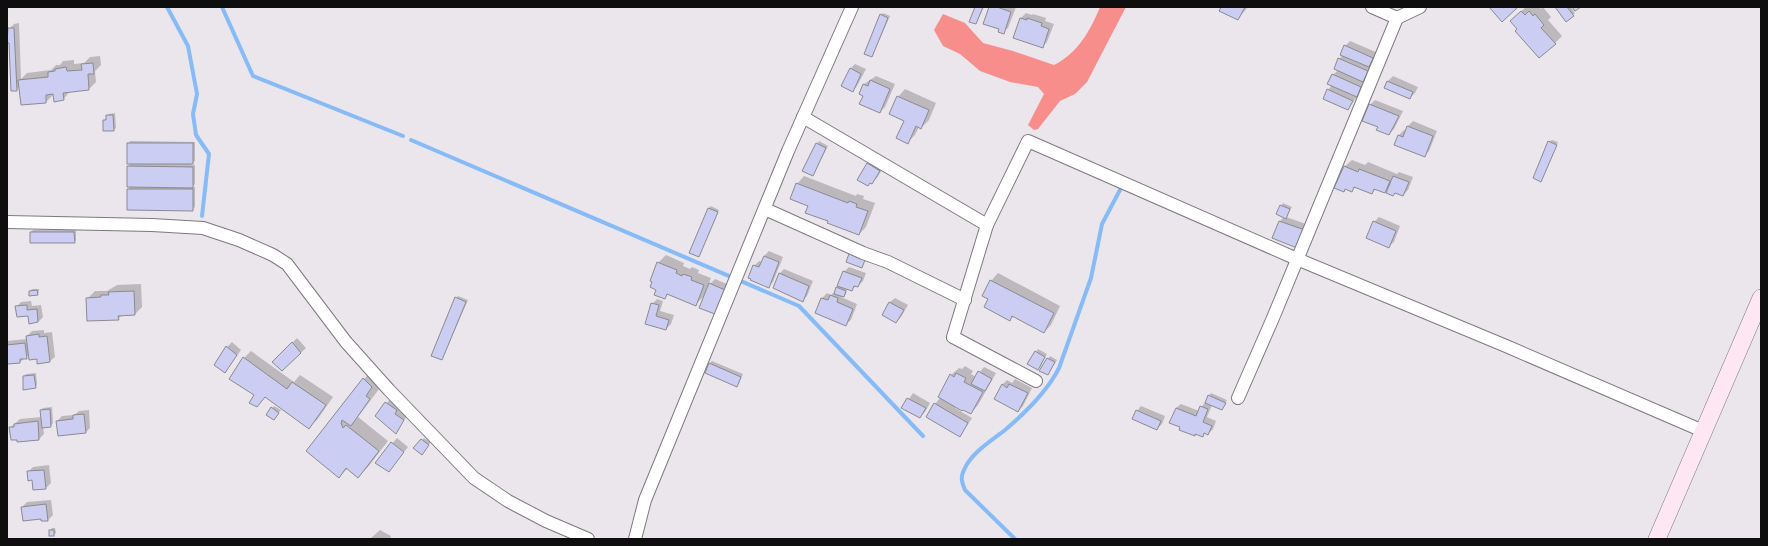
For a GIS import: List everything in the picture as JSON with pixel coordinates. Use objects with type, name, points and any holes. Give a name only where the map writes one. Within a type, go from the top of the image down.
[{"type":"street","points":[[634,539],[645,500],[803,117],[852,7]]},
{"type":"street","points":[[1372,7],[1397,18]]},
{"type":"street","points":[[1238,398],[1397,18],[1420,7]]},
{"type":"street","points":[[803,117],[987,225]]},
{"type":"street","points":[[1036,381],[953,338],[987,225],[1028,141],[1297,259],[1703,431]]},
{"type":"street","points":[[765,210],[863,253],[888,262],[965,300]]},
{"type":"street","points":[[7,222],[152,225],[203,228],[238,240],[273,255],[287,264],[346,342],[389,390],[474,478],[514,504],[546,521],[588,539]]},
{"type":"street","points":[[1657,539],[1761,298]]},
{"type":"shaded area","points":[[1100,7],[1126,7],[1087,82],[1075,94],[1060,101],[1038,129],[1034,130],[1028,125],[1044,94],[1038,87],[1010,82],[980,71],[960,54],[943,46],[934,30],[943,14],[965,23],[983,43],[1013,51],[1054,65],[1076,48],[1087,33]]},
{"type":"building","points":[[975,7],[983,7],[976,24],[969,22]]},
{"type":"building","points":[[989,7],[997,7],[1011,12],[1004,34],[998,32],[999,29],[983,24]]},
{"type":"building","points":[[1221,7],[1245,7],[1238,20],[1219,11]]},
{"type":"building","points":[[1489,7],[1518,7],[1502,22]]},
{"type":"building","points":[[1555,7],[1567,7],[1574,16],[1566,22]]},
{"type":"building","points":[[1572,7],[1581,7],[1575,11]]},
{"type":"building","points":[[1521,11],[1525,15],[1529,11],[1533,16],[1535,14],[1544,25],[1541,28],[1556,44],[1539,58],[1515,31],[1517,29],[1510,21]]},
{"type":"building","points":[[880,14],[888,18],[872,57],[864,54]]},
{"type":"building","points":[[1020,18],[1027,20],[1027,18],[1042,23],[1041,26],[1049,29],[1043,48],[1013,38]]},
{"type":"building","points":[[8,28],[14,28],[17,91],[11,91],[9,43],[7,43]]},
{"type":"building","points":[[1344,45],[1373,58],[1369,67],[1340,55]]},
{"type":"building","points":[[1338,58],[1368,71],[1363,82],[1334,69]]},
{"type":"building","points":[[93,63],[94,74],[88,74],[89,90],[63,93],[64,100],[54,102],[53,94],[46,95],[46,103],[21,105],[18,80],[48,77],[48,72],[66,67],[67,71],[82,70],[81,64]]},
{"type":"building","points":[[850,68],[861,74],[853,92],[841,86]]},
{"type":"building","points":[[1332,74],[1361,87],[1357,97],[1327,84]]},
{"type":"building","points":[[870,80],[890,89],[880,113],[859,104],[863,96],[859,94],[863,84],[868,86]]},
{"type":"building","points":[[1387,81],[1413,92],[1410,99],[1384,88]]},
{"type":"building","points":[[1327,89],[1353,101],[1348,110],[1323,99]]},
{"type":"building","points":[[897,96],[929,110],[921,129],[916,126],[908,144],[896,138],[904,121],[889,114]]},
{"type":"building","points":[[1369,104],[1399,116],[1389,135],[1376,130],[1378,127],[1362,121]]},
{"type":"building","points":[[106,115],[113,115],[114,131],[103,131],[103,120],[106,120]]},
{"type":"building","points":[[1407,126],[1433,136],[1425,157],[1394,145],[1398,135],[1403,137]]},
{"type":"building","points":[[1548,141],[1557,145],[1541,182],[1533,178]]},
{"type":"building","points":[[127,143],[193,143],[193,164],[127,164]]},
{"type":"building","points":[[816,143],[826,148],[813,176],[802,171]]},
{"type":"building","points":[[867,163],[880,171],[872,184],[870,183],[868,186],[857,180]]},
{"type":"building","points":[[127,166],[193,167],[193,188],[127,187]]},
{"type":"building","points":[[1344,166],[1358,172],[1359,169],[1390,181],[1385,193],[1374,189],[1372,194],[1354,187],[1352,192],[1345,189],[1344,192],[1334,188]]},
{"type":"building","points":[[1393,176],[1409,182],[1403,196],[1395,193],[1393,196],[1386,193]]},
{"type":"building","points":[[796,183],[848,203],[849,201],[857,204],[856,207],[868,211],[859,235],[827,223],[828,221],[805,213],[808,206],[790,199]]},
{"type":"building","points":[[127,189],[193,189],[193,211],[127,210]]},
{"type":"building","points":[[1280,205],[1290,209],[1286,219],[1276,214]]},
{"type":"building","points":[[708,208],[718,212],[699,257],[689,253]]},
{"type":"building","points":[[1279,221],[1305,230],[1297,248],[1272,238]]},
{"type":"building","points":[[1373,221],[1396,231],[1389,248],[1366,238]]},
{"type":"building","points":[[30,232],[74,232],[75,243],[30,243]]},
{"type":"building","points":[[850,251],[866,257],[862,268],[846,262]]},
{"type":"building","points":[[764,256],[779,262],[769,288],[748,278],[753,265],[759,267]]},
{"type":"building","points":[[657,262],[677,270],[676,273],[682,276],[683,274],[692,277],[691,280],[704,285],[696,306],[667,294],[665,299],[654,295],[656,290],[650,287],[652,282],[650,281]]},
{"type":"building","points":[[843,271],[862,278],[858,287],[854,286],[852,291],[837,286]]},
{"type":"building","points":[[779,273],[809,286],[803,302],[773,288]]},
{"type":"building","points":[[990,280],[1054,313],[1044,333],[1012,316],[1010,321],[984,307],[988,299],[982,296]]},
{"type":"building","points":[[709,283],[725,290],[715,314],[699,308]]},
{"type":"building","points":[[836,287],[846,291],[844,297],[834,294]]},
{"type":"building","points":[[37,290],[38,295],[29,296],[29,291]]},
{"type":"building","points":[[134,291],[135,315],[118,316],[119,320],[87,321],[86,298],[109,295],[108,292]]},
{"type":"building","points":[[830,295],[838,298],[837,302],[853,309],[846,326],[815,313],[821,298],[828,300]]},
{"type":"building","points":[[455,297],[466,302],[442,360],[431,356]]},
{"type":"building","points":[[889,302],[904,310],[896,323],[882,315]]},
{"type":"building","points":[[651,303],[659,305],[656,316],[669,320],[666,330],[645,324]]},
{"type":"building","points":[[27,305],[27,310],[37,309],[38,322],[29,324],[28,316],[17,317],[15,306]]},
{"type":"building","points":[[39,334],[39,337],[47,336],[50,362],[37,364],[37,359],[29,360],[26,336]]},
{"type":"building","points":[[292,342],[301,353],[282,371],[272,362]]},
{"type":"building","points":[[25,343],[27,359],[20,359],[20,363],[7,364],[7,345]]},
{"type":"building","points":[[226,346],[237,355],[225,373],[214,365]]},
{"type":"building","points":[[1035,351],[1045,357],[1038,370],[1027,364]]},
{"type":"building","points":[[243,357],[287,389],[292,382],[326,405],[309,429],[265,397],[257,407],[249,403],[254,395],[229,379]]},
{"type":"building","points":[[1047,358],[1055,362],[1048,375],[1039,371]]},
{"type":"building","points":[[709,363],[741,377],[737,387],[705,373]]},
{"type":"building","points":[[978,371],[992,379],[985,391],[971,384]]},
{"type":"building","points":[[956,373],[966,378],[964,382],[983,392],[971,414],[963,410],[962,411],[938,397],[950,374],[954,377]]},
{"type":"building","points":[[34,375],[36,388],[23,390],[23,376]]},
{"type":"building","points":[[363,378],[372,387],[366,396],[370,399],[351,426],[342,420],[341,423],[343,428],[346,425],[379,451],[358,478],[346,468],[339,478],[306,451]]},
{"type":"building","points":[[1002,384],[1007,388],[1009,384],[1028,393],[1018,412],[994,399]]},
{"type":"building","points":[[1208,395],[1226,403],[1222,410],[1205,403]]},
{"type":"building","points":[[907,398],[926,408],[920,418],[901,408]]},
{"type":"building","points":[[385,402],[397,410],[395,414],[404,420],[396,434],[375,416]]},
{"type":"building","points":[[934,403],[968,423],[960,437],[926,417]]},
{"type":"building","points":[[1200,406],[1208,409],[1203,422],[1212,426],[1208,435],[1204,433],[1203,437],[1195,434],[1195,436],[1179,430],[1180,427],[1169,423],[1176,408],[1196,416]]},
{"type":"building","points":[[271,407],[279,413],[274,420],[266,415]]},
{"type":"building","points":[[50,409],[51,427],[42,428],[40,410]]},
{"type":"building","points":[[1136,410],[1161,421],[1157,430],[1132,419]]},
{"type":"building","points":[[84,414],[86,433],[58,436],[56,421],[73,419],[73,415]]},
{"type":"building","points":[[38,421],[39,440],[17,442],[17,440],[11,440],[9,427],[14,427],[14,424]]},
{"type":"building","points":[[421,439],[429,445],[422,455],[413,448]]},
{"type":"building","points":[[391,442],[404,452],[389,472],[375,463]]},
{"type":"building","points":[[44,470],[46,489],[33,490],[32,480],[28,481],[27,471]]},
{"type":"building","points":[[46,504],[48,521],[41,521],[41,519],[23,521],[21,507]]},
{"type":"building","points":[[49,530],[54,530],[54,536],[49,536]]},
{"type":"waterway","points":[[167,7],[188,46],[197,94],[193,114],[196,135],[209,154],[202,216]]},
{"type":"waterway","points":[[222,7],[253,76],[403,136]]},
{"type":"waterway","points":[[411,140],[799,306],[923,436]]},
{"type":"waterway","points":[[1015,539],[965,490],[962,475],[971,458],[1005,430],[1035,402],[1059,368],[1091,278],[1102,224],[1121,188]]}]
